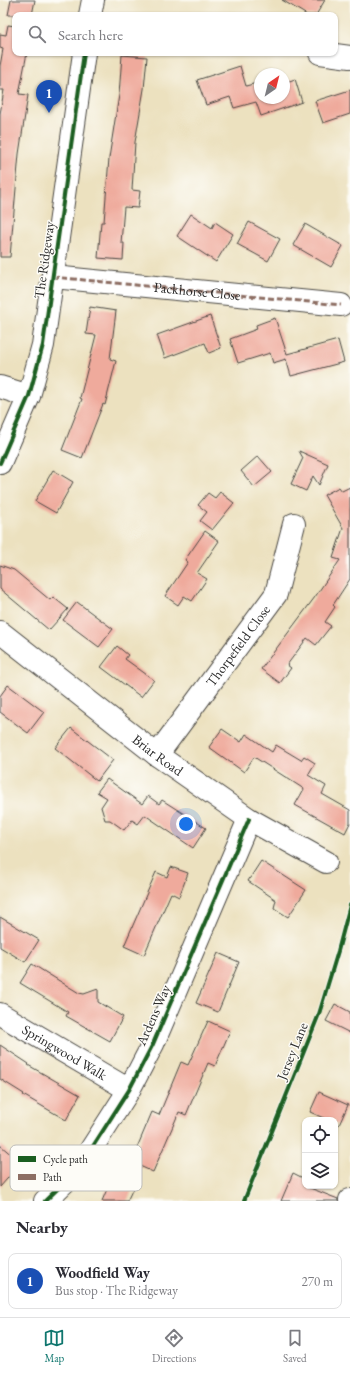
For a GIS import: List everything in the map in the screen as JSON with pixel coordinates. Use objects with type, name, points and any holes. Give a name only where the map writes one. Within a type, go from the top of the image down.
[{"type":"street","points":[[91,12],[93,0]]},
{"type":"street","points":[[338,55],[350,57]]},
{"type":"street","name":"The Ridgeway","points":[[0,463],[29,396],[43,345],[84,56]]},
{"type":"street","name":"Packhorse Close","points":[[53,277],[341,305]]},
{"type":"street","points":[[0,387],[29,396]]},
{"type":"street","name":"Thorpefield Close","points":[[156,755],[276,594],[294,524]]},
{"type":"street","name":"Briar Road","points":[[0,632],[156,755],[249,819],[326,862]]},
{"type":"street","name":"Ardens Way","points":[[94,1145],[129,1090],[153,1044],[249,819]]},
{"type":"street","name":"Springwood Walk","points":[[0,1014],[129,1090]]},
{"type":"street","name":"Ardens Way","points":[[45,1201],[55,1191]]},
{"type":"building","points":[[11,0],[35,0],[33,12],[12,12],[12,15],[8,15]]},
{"type":"building","points":[[282,0],[325,0],[318,12],[302,12]]},
{"type":"building","points":[[8,25],[12,26],[12,56],[26,56],[19,94],[28,95],[19,154],[10,257],[0,257],[0,114],[4,90],[0,90],[0,66],[3,49],[0,48],[0,34],[6,35]]},
{"type":"building","points":[[122,56],[147,57],[144,89],[135,142],[132,190],[140,191],[138,208],[124,207],[121,243],[124,243],[123,260],[98,258],[101,222],[104,222],[109,158],[119,95]]},
{"type":"building","points":[[240,66],[246,86],[254,84],[254,103],[234,108],[230,97],[206,105],[197,80]]},
{"type":"building","points":[[295,79],[302,102],[261,116],[257,104],[290,104],[290,81]]},
{"type":"building","points":[[350,90],[350,114],[323,123],[315,101]]},
{"type":"building","points":[[191,214],[212,228],[215,222],[233,234],[216,262],[177,236]]},
{"type":"building","points":[[249,222],[280,239],[268,261],[237,244]]},
{"type":"building","points":[[305,224],[343,246],[331,267],[293,245]]},
{"type":"building","points":[[90,307],[116,311],[110,359],[116,361],[105,405],[103,404],[82,458],[62,450],[82,399],[80,398],[96,335],[86,334]]},
{"type":"building","points":[[210,316],[221,348],[209,353],[205,343],[165,358],[157,335]]},
{"type":"building","points":[[275,318],[287,354],[338,340],[344,362],[291,376],[286,359],[273,363],[270,353],[238,363],[230,339],[257,329],[256,325]]},
{"type":"building","points":[[299,451],[328,464],[319,485],[313,476],[306,491],[291,484],[303,458]]},
{"type":"building","points":[[258,456],[272,472],[254,487],[241,471]]},
{"type":"building","points":[[53,470],[73,482],[56,513],[35,501]]},
{"type":"building","points":[[339,487],[342,491],[350,487],[350,579],[333,605],[335,607],[325,622],[331,626],[316,645],[307,638],[287,665],[291,668],[280,683],[261,669],[315,597],[340,560],[333,558],[343,528],[324,495]]},
{"type":"building","points":[[220,492],[234,503],[212,530],[200,521],[207,512],[198,505],[208,493],[215,498]]},
{"type":"building","points":[[205,531],[219,541],[197,573],[207,579],[192,601],[184,596],[178,605],[165,596],[188,562],[185,560]]},
{"type":"building","points":[[0,565],[14,570],[50,600],[53,597],[68,609],[49,630],[0,589]]},
{"type":"building","points":[[77,602],[113,629],[99,647],[63,620]]},
{"type":"building","points":[[117,646],[128,655],[125,659],[154,680],[141,697],[101,667]]},
{"type":"building","points":[[8,685],[44,712],[28,733],[0,712],[0,696]]},
{"type":"building","points":[[71,728],[113,760],[97,781],[55,748]]},
{"type":"building","points":[[222,729],[241,742],[246,734],[272,752],[276,745],[301,760],[304,756],[315,763],[308,775],[326,786],[322,794],[350,810],[350,823],[345,833],[295,805],[304,789],[254,757],[244,772],[209,747]]},
{"type":"building","points":[[107,779],[142,804],[148,796],[159,804],[162,800],[206,828],[193,848],[145,815],[138,824],[132,820],[124,830],[110,820],[105,820],[101,807],[107,798],[97,792]]},
{"type":"building","points":[[261,861],[306,890],[288,917],[274,908],[276,900],[248,881]]},
{"type":"building","points":[[171,867],[188,873],[179,897],[171,893],[144,955],[124,946],[156,872],[167,877]]},
{"type":"building","points":[[0,917],[39,940],[25,962],[0,947]]},
{"type":"building","points":[[218,953],[239,962],[218,1012],[196,1003]]},
{"type":"building","points":[[32,964],[79,993],[84,994],[98,989],[98,1002],[123,1017],[110,1041],[66,1016],[68,1012],[20,983]]},
{"type":"building","points":[[335,1004],[350,1012],[350,1033],[326,1021]]},
{"type":"building","points":[[208,1021],[230,1031],[215,1066],[208,1063],[186,1115],[179,1112],[153,1172],[142,1167],[142,1145],[138,1145],[152,1112],[159,1115],[181,1062],[188,1065]]},
{"type":"building","points":[[0,1045],[29,1064],[28,1065],[80,1095],[66,1120],[23,1095],[24,1094],[0,1079]]},
{"type":"building","points":[[319,1092],[348,1105],[339,1125],[338,1117],[321,1117],[310,1112]]},
{"type":"building","points":[[0,1145],[10,1154],[10,1176],[0,1187]]},
{"type":"building","points":[[293,1173],[302,1178],[302,1189],[313,1189],[338,1199],[338,1201],[281,1201]]},
{"type":"building","points":[[106,1191],[132,1191],[127,1201],[102,1201]]},
{"type":"marked path","points":[[53,277],[341,305]]},
{"type":"cycle path","points":[[0,463],[29,396],[43,345],[84,56]]},
{"type":"cycle path","points":[[94,1145],[129,1090],[153,1044],[249,819]]},
{"type":"cycle path","name":"Jersey Lane","points":[[244,1201],[319,1014],[350,905]]},
{"type":"cycle path","points":[[45,1201],[55,1191]]},
{"type":"place","name":"Woodfield Way","points":[[49,113]]}]
